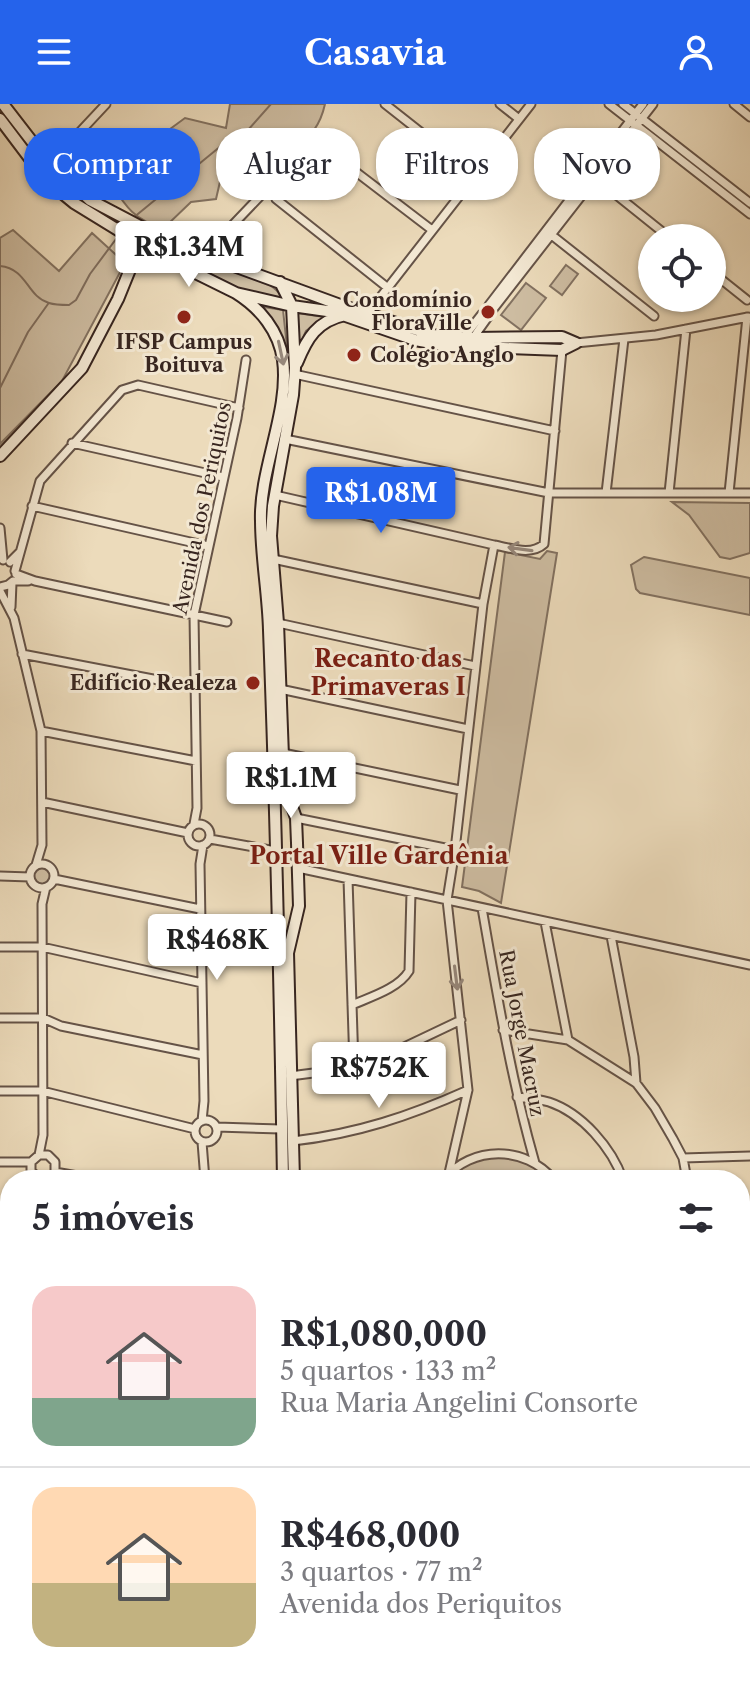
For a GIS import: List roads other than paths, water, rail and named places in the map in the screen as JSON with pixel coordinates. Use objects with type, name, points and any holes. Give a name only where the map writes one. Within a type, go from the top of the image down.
[{"type":"main road","points":[[3,104],[24,132]]},
{"type":"main road","points":[[0,119],[46,180],[117,231],[236,293],[269,323],[279,344],[284,367],[282,394],[260,516],[269,624],[283,1170]]},
{"type":"main road","points":[[90,200],[163,238],[280,282],[415,340],[562,350],[576,343]]},
{"type":"main road","points":[[1,453],[82,368],[126,280],[133,254],[133,240],[141,228]]},
{"type":"main road","points":[[126,280],[157,254],[163,238]]},
{"type":"main road","points":[[133,254],[138,262],[146,264]]},
{"type":"main road","points":[[280,282],[292,306],[295,371],[271,536],[278,623],[284,783],[296,818],[298,868],[298,913],[288,953],[294,1170]]},
{"type":"main road","points":[[236,293],[292,306],[366,317]]},
{"type":"main road","points":[[295,371],[307,341],[316,329],[328,320],[347,315]]},
{"type":"main road","points":[[468,343],[562,337],[576,343]]},
{"type":"main road","points":[[276,846],[290,837],[297,843]]},
{"type":"main road","points":[[277,867],[281,873],[283,892],[291,893],[298,887]]},
{"type":"street","points":[[84,128],[106,104]]},
{"type":"street","points":[[385,104],[415,128]]},
{"type":"street","points":[[500,104],[519,119]]},
{"type":"street","points":[[512,128],[531,104]]},
{"type":"street","points":[[609,104],[740,201],[750,203]]},
{"type":"street","points":[[623,104],[740,201],[750,214]]},
{"type":"street","points":[[639,116],[643,104]]},
{"type":"street","points":[[630,128],[653,104]]},
{"type":"street","points":[[734,104],[750,117]]},
{"type":"street","points":[[360,175],[432,230]]},
{"type":"street","points":[[204,255],[256,200]]},
{"type":"street","points":[[277,200],[388,288]]},
{"type":"street","points":[[366,317],[455,200]]},
{"type":"street","points":[[492,306],[573,200]]},
{"type":"street","points":[[622,200],[652,224]]},
{"type":"street","points":[[548,232],[654,316]]},
{"type":"street","points":[[726,283],[747,300]]},
{"type":"street","points":[[468,343],[484,316]]},
{"type":"street","points":[[576,343],[624,339],[749,317],[729,493]]},
{"type":"street","points":[[669,493],[686,329]]},
{"type":"street","points":[[606,493],[624,339]]},
{"type":"street","points":[[275,495],[494,545],[530,551],[542,547],[562,350]]},
{"type":"street","name":"Avenida dos Periquitos","points":[[199,824],[194,615],[239,408],[246,360]]},
{"type":"street","points":[[295,371],[555,431]]},
{"type":"street","points":[[11,610],[14,577],[35,492],[45,473],[122,390],[138,385],[239,408]]},
{"type":"street","points":[[285,439],[549,493],[750,493]]},
{"type":"street","points":[[72,443],[223,477]]},
{"type":"street","points":[[32,506],[208,546]]},
{"type":"street","points":[[0,528],[4,561],[14,577],[227,622]]},
{"type":"street","points":[[450,1170],[468,1090],[447,900],[483,604],[494,545]]},
{"type":"street","points":[[4,561],[22,550]]},
{"type":"street","points":[[273,559],[483,604]]},
{"type":"street","points":[[0,1162],[31,1162],[39,1155],[43,1135],[42,904],[46,887],[54,879],[54,871],[46,864],[42,845],[41,731],[11,610],[0,589],[14,577]]},
{"type":"street","points":[[278,623],[475,666]]},
{"type":"street","points":[[22,654],[195,687]]},
{"type":"street","points":[[280,689],[468,729]]},
{"type":"street","points":[[41,731],[196,761]]},
{"type":"street","points":[[283,753],[460,790]]},
{"type":"street","points":[[42,802],[188,833]]},
{"type":"street","points":[[296,818],[455,850]]},
{"type":"street","points":[[188,833],[199,824],[209,829],[210,839]]},
{"type":"street","points":[[188,833],[189,840],[199,845]]},
{"type":"street","points":[[199,845],[210,839],[276,846]]},
{"type":"street","points":[[42,845],[30,877],[42,904]]},
{"type":"street","points":[[199,845],[204,1101],[217,1135],[206,1142]]},
{"type":"street","points":[[36,865],[46,864]]},
{"type":"street","points":[[298,868],[750,965]]},
{"type":"street","points":[[0,876],[30,877]]},
{"type":"street","points":[[54,879],[200,909]]},
{"type":"street","points":[[348,879],[354,1066]]},
{"type":"street","points":[[36,886],[46,887]]},
{"type":"street","points":[[352,1005],[387,989],[409,971],[411,892]]},
{"type":"street","name":"Rua Jorge Macruz","points":[[482,908],[503,1030],[535,1163]]},
{"type":"street","points":[[545,922],[568,1040]]},
{"type":"street","points":[[611,936],[636,1083]]},
{"type":"street","points":[[0,947],[42,947],[202,983]]},
{"type":"street","points":[[0,1018],[43,1018],[61,1026],[203,1055]]},
{"type":"street","points":[[290,1076],[377,1060],[461,1020]]},
{"type":"street","points":[[503,1030],[568,1040],[636,1083],[655,1108],[683,1158],[685,1170]]},
{"type":"street","points":[[293,1141],[358,1132],[390,1123],[468,1090]]},
{"type":"street","points":[[0,1091],[42,1091],[195,1129],[210,1123],[281,1129]]},
{"type":"street","points":[[517,1097],[551,1102],[574,1114],[605,1148],[617,1170]]},
{"type":"street","points":[[195,1129],[196,1135],[206,1142]]},
{"type":"street","points":[[43,1135],[48,1155],[55,1162],[55,1170]]},
{"type":"street","points":[[205,1170],[206,1142]]},
{"type":"street","points":[[453,1170],[483,1154],[501,1153],[519,1156],[543,1170]]},
{"type":"street","points":[[39,1155],[48,1155]]},
{"type":"street","points":[[683,1158],[750,1156]]},
{"type":"street","points":[[31,1162],[31,1170]]},
{"type":"waterway","points":[[133,218],[227,141],[248,130],[271,104]]},
{"type":"waterway","points":[[0,266],[16,272],[41,300],[69,305],[76,300],[90,274],[119,235]]},
{"type":"waterway","points":[[0,388],[28,332],[48,304]]},
{"type":"place","name":"Condomínio FloraVille","points":[[488,312]]},
{"type":"place","name":"IFSP Campus Boituva","points":[[184,317]]},
{"type":"place","name":"Colégio Anglo","points":[[354,355]]},
{"type":"place","name":"Edifício Realeza","points":[[253,683]]},
{"type":"district","name":"Recanto das Primaveras I","points":[[388,672]]},
{"type":"district","name":"Portal Ville Gardênia","points":[[379,855]]}]
